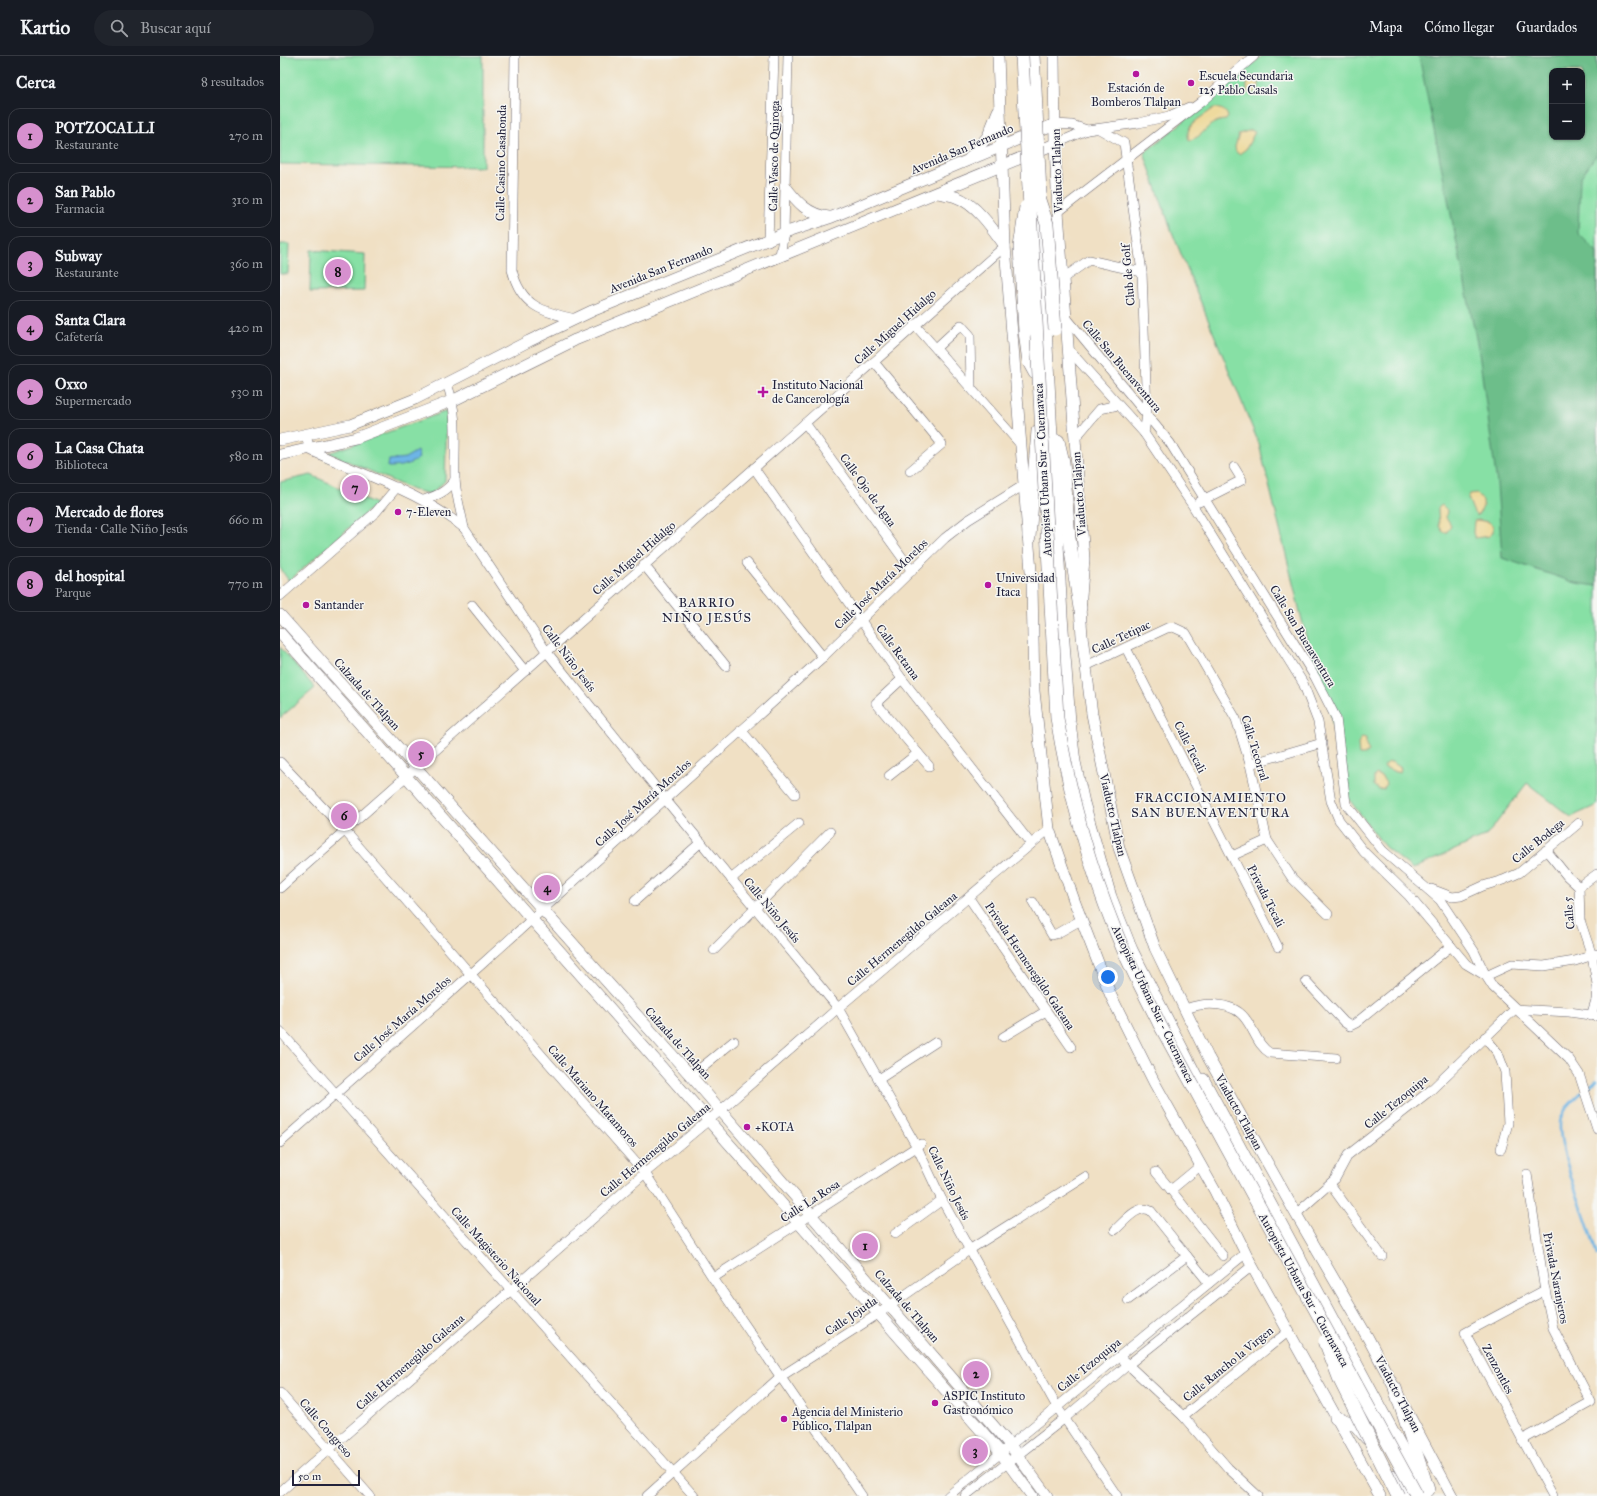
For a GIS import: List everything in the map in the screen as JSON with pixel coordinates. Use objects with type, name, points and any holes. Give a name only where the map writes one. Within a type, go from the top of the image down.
[{"type":"highway","name":"Viaducto Tlalpan","points":[[1021,56],[1021,89],[1034,197],[1052,379],[1053,421],[1071,707],[1086,802],[1095,836],[1121,917],[1159,998],[1387,1423],[1429,1496]]},
{"type":"highway","name":"Autopista Urbana Sur - Cuernavaca","points":[[1021,56],[1034,197],[1069,722],[1083,803],[1097,857],[1110,897],[1131,950],[1168,1024],[1266,1208],[1302,1271],[1338,1342],[1425,1496]]},
{"type":"highway","name":"Viaducto Tlalpan","points":[[1033,56],[1035,83],[1035,373],[1039,415],[1055,695],[1062,760],[1080,845],[1120,952],[1146,1007],[1413,1496]]},
{"type":"highway","name":"Autopista Urbana Sur - Cuernavaca","points":[[1033,56],[1034,197],[1057,718],[1064,759],[1086,850],[1103,900],[1123,951],[1140,985],[1314,1309],[1417,1496]]},
{"type":"highway","points":[[1035,373],[1029,362],[1025,332],[1020,247],[1025,209],[1034,197],[1047,224],[1055,329],[1052,379]]},
{"type":"highway","points":[[1029,537],[1039,415]]},
{"type":"highway","points":[[1053,421],[1062,462],[1069,538],[1080,608]]},
{"type":"highway","points":[[1314,1309],[1330,1358],[1398,1496]]},
{"type":"highway","points":[[1395,1388],[1429,1496]]},
{"type":"highway","points":[[1336,1418],[1356,1425],[1406,1496]]},
{"type":"main road","points":[[998,56],[1005,246],[1032,584],[1034,691],[1049,829],[1081,920],[1111,996],[1154,1082],[1215,1191],[1252,1266],[1380,1496]]},
{"type":"main road","name":"Viaducto Tlalpan","points":[[1054,56],[1055,144],[1064,316],[1069,350],[1084,559],[1080,608],[1093,722],[1119,848],[1155,948],[1186,1009],[1208,1057],[1395,1388],[1452,1496]]},
{"type":"main road","points":[[966,161],[988,136],[1000,107]]},
{"type":"main road","name":"Avenida San Fernando","points":[[280,440],[350,425],[415,399],[448,384],[576,319],[768,241],[784,233],[832,217],[1055,124]]},
{"type":"main road","points":[[280,455],[310,450],[356,438],[454,400],[575,340],[1055,144]]},
{"type":"main road","points":[[785,186],[803,207],[817,216],[832,217]]},
{"type":"main road","points":[[937,193],[957,198],[974,210],[987,221],[1005,246]]},
{"type":"main road","points":[[642,291],[643,312]]},
{"type":"main road","points":[[466,374],[478,377],[480,384],[478,388]]},
{"type":"main road","name":"Calzada de Tlalpan","points":[[280,615],[721,1110],[1010,1445],[1047,1496]]},
{"type":"main road","name":"Calzada de Tlalpan","points":[[280,633],[1000,1452],[1032,1496]]},
{"type":"street","name":"Calle Casino Casahonda","points":[[515,56],[512,270],[515,284],[522,295],[532,305],[552,314],[576,319]]},
{"type":"street","name":"Calle Vasco de Quiroga","points":[[768,241],[774,56]]},
{"type":"street","name":"Calle Vasco de Quiroga","points":[[780,255],[784,233],[788,56]]},
{"type":"street","points":[[1058,212],[1126,158],[1137,152],[1201,102],[1254,56]]},
{"type":"street","points":[[1055,144],[1087,130],[1139,123],[1169,116],[1201,102]]},
{"type":"street","points":[[1055,124],[1072,125],[1087,130]]},
{"type":"street","name":"Club de Golf","points":[[1099,129],[1124,143],[1142,272],[1147,415],[1144,433]]},
{"type":"street","name":"Calle Miguel Hidalgo","points":[[280,888],[1005,246]]},
{"type":"street","points":[[1062,279],[1089,260],[1142,272]]},
{"type":"street","name":"Calle San Buenaventura","points":[[1064,316],[1170,443],[1203,499],[1252,574],[1315,677],[1336,718],[1346,804],[1383,851],[1440,900],[1480,961],[1486,976],[1493,987],[1569,1059],[1579,1074],[1597,1129]]},
{"type":"street","points":[[915,325],[1021,446]]},
{"type":"street","points":[[936,348],[961,325],[970,335],[971,388]]},
{"type":"street","name":"Calle San Buenaventura","points":[[1069,350],[1144,433],[1193,506],[1303,683],[1318,722],[1331,801],[1339,820],[1364,852],[1409,896],[1466,964],[1486,976]]},
{"type":"street","points":[[874,362],[942,444],[910,471]]},
{"type":"street","points":[[448,384],[454,400],[456,440],[455,480],[464,528]]},
{"type":"street","points":[[1076,437],[1100,409],[1118,405]]},
{"type":"street","name":"Calle Ojo de Agua","points":[[805,423],[912,571]]},
{"type":"street","points":[[306,435],[310,450]]},
{"type":"street","name":"Calle Niño Jesús","points":[[310,450],[424,500],[446,513],[464,528],[546,651],[665,799],[838,1008],[919,1146],[942,1200],[1057,1407],[1117,1496]]},
{"type":"street","points":[[1193,506],[1203,499],[1242,480],[1234,467]]},
{"type":"street","name":"Calle Retama","points":[[754,468],[902,679],[1031,844]]},
{"type":"street","points":[[424,500],[441,494],[447,490],[455,480]]},
{"type":"street","name":"Calle José María Morelos","points":[[280,1143],[471,974],[823,657],[945,538],[968,520],[1024,485]]},
{"type":"street","points":[[280,596],[376,512],[397,487]]},
{"type":"street","points":[[747,563],[823,657]]},
{"type":"street","points":[[644,565],[726,666]]},
{"type":"street","points":[[472,605],[525,671]]},
{"type":"street","name":"Calle Tecorral","points":[[1167,628],[1173,627],[1181,629],[1186,633],[1236,719],[1250,764],[1267,840]]},
{"type":"street","name":"Calle Tetipac","points":[[1086,666],[1167,628]]},
{"type":"street","name":"Calle Tecali","points":[[1126,648],[1232,856]]},
{"type":"street","points":[[902,679],[876,703],[929,766]]},
{"type":"street","points":[[741,730],[795,794]]},
{"type":"street","points":[[1250,764],[1322,743]]},
{"type":"street","points":[[889,776],[918,753]]},
{"type":"street","name":"Calle Mariano Matamoros","points":[[280,762],[345,831],[644,1173],[713,1278],[862,1496]]},
{"type":"street","points":[[731,879],[799,823]]},
{"type":"street","name":"Calle Bodega","points":[[1421,884],[1445,895],[1452,897],[1461,896],[1519,873],[1579,823]]},
{"type":"street","name":"Calle Hermenegildo Galeana","points":[[280,1492],[644,1173],[721,1110],[838,1008],[1049,829]]},
{"type":"street","points":[[714,950],[830,832]]},
{"type":"street","points":[[1232,856],[1267,840],[1292,878],[1328,914]]},
{"type":"street","points":[[635,901],[701,842]]},
{"type":"street","name":"Calle 5","points":[[1546,850],[1567,876],[1579,887],[1580,920],[1594,954],[1597,985],[1594,1016]]},
{"type":"street","name":"Privada Tecali","points":[[1232,856],[1278,947]]},
{"type":"street","points":[[1579,887],[1597,874]]},
{"type":"street","name":"Privada Hermenegildo Galeana","points":[[969,898],[1071,1047]]},
{"type":"street","points":[[1032,902],[1052,934],[1056,934],[1081,920]]},
{"type":"street","points":[[1306,981],[1344,1022],[1350,1026],[1356,1023],[1451,946]]},
{"type":"street","points":[[1486,976],[1512,964],[1544,966],[1574,961],[1594,954]]},
{"type":"street","points":[[1186,1009],[1196,1005],[1211,1004],[1234,1009],[1247,1019],[1262,1048],[1270,1053],[1336,1058]]},
{"type":"street","points":[[1515,1009],[1594,1016]]},
{"type":"street","name":"Calle Tezoquipa","points":[[1296,1214],[1336,1179],[1348,1155],[1431,1090],[1515,1009]]},
{"type":"street","points":[[1003,1038],[1046,1011]]},
{"type":"street","name":"Calle Magisterio Nacional","points":[[280,1031],[694,1496]]},
{"type":"street","points":[[1485,1037],[1498,1053],[1504,1072],[1508,1123],[1501,1149]]},
{"type":"street","points":[[691,1076],[734,1041]]},
{"type":"street","points":[[879,1079],[936,1042]]},
{"type":"street","name":"Calle La Rosa","points":[[713,1278],[919,1146]]},
{"type":"street","points":[[1170,1190],[1200,1166]]},
{"type":"street","points":[[1156,1172],[1223,1256]]},
{"type":"street","name":"Privada Naranjeros","points":[[1522,1440],[1591,1402],[1553,1328],[1545,1290],[1527,1174]]},
{"type":"street","name":"Calle Jojutla","points":[[647,1496],[673,1471],[780,1377],[878,1314],[970,1250],[1085,1177]]},
{"type":"street","points":[[1330,1184],[1382,1256]]},
{"type":"street","points":[[895,1234],[942,1200]]},
{"type":"street","points":[[1115,1230],[1140,1209],[1147,1209],[1151,1211],[1209,1283]]},
{"type":"street","name":"Calle Tezoquipa","points":[[948,1496],[1000,1452],[1246,1253]]},
{"type":"street","points":[[1128,1300],[1187,1256]]},
{"type":"street","name":"Calle Tezoquipa","points":[[965,1496],[1065,1418],[1129,1364],[1252,1266]]},
{"type":"street","name":"Zenzontles","points":[[1545,1290],[1465,1333],[1553,1496]]},
{"type":"street","name":"Calle Rancho la Virgen","points":[[1183,1416],[1289,1331]]},
{"type":"street","points":[[1118,1357],[1129,1364],[1183,1416],[1228,1468],[1258,1496]]},
{"type":"street","name":"Calle Congreso","points":[[280,1393],[370,1496]]},
{"type":"green space","points":[[280,56],[483,56],[483,167],[280,164]]},
{"type":"green space","points":[[1262,56],[1597,56],[1597,805],[1571,817],[1527,783],[1487,835],[1413,869],[1385,847],[1345,794],[1327,694],[1310,653],[1259,444],[1172,232],[1144,153],[1213,98]]},
{"type":"green space","points":[[1419,56],[1597,56],[1597,154],[1580,178],[1578,233],[1597,252],[1597,586],[1576,583],[1502,558],[1497,484],[1479,353]]},
{"type":"green space","points":[[280,244],[289,244],[288,274],[280,274]]},
{"type":"green space","points":[[311,250],[365,254],[364,291],[310,292]]},
{"type":"green space","points":[[447,411],[445,481],[431,494],[413,490],[329,453]]},
{"type":"green space","points":[[311,475],[376,504],[289,581],[280,568],[280,482]]},
{"type":"green space","points":[[280,647],[315,688],[280,718]]},
{"type":"sand","points":[[1251,76],[1255,77],[1259,82],[1259,86],[1258,90],[1251,95],[1247,92],[1247,79]]},
{"type":"sand","points":[[1214,108],[1225,111],[1228,117],[1226,120],[1214,123],[1199,136],[1189,140],[1188,134],[1192,125]]},
{"type":"sand","points":[[1251,130],[1255,132],[1246,149],[1239,154],[1236,152],[1235,147],[1239,134]]},
{"type":"sand","points":[[1476,493],[1483,501],[1482,509],[1477,516],[1474,513],[1468,498],[1470,494]]},
{"type":"sand","points":[[1442,505],[1447,510],[1446,517],[1451,525],[1447,532],[1443,532],[1439,526],[1438,508]]},
{"type":"sand","points":[[1478,520],[1489,522],[1493,526],[1493,532],[1490,536],[1475,538],[1473,533],[1474,521]]},
{"type":"sand","points":[[1362,737],[1366,738],[1366,746],[1369,751],[1364,755],[1359,755],[1358,743]]},
{"type":"sand","points":[[1392,762],[1401,768],[1400,772],[1384,767],[1386,763]]},
{"type":"sand","points":[[1376,774],[1382,777],[1386,783],[1384,789],[1379,790],[1374,786],[1374,777]]},
{"type":"water","points":[[417,451],[419,458],[412,462],[401,466],[388,467],[389,460],[405,458]]},
{"type":"waterway","points":[[1586,1089],[1597,1080]]},
{"type":"waterway","points":[[1582,1092],[1565,1110],[1561,1118],[1560,1130],[1567,1165],[1597,1256]]},
{"type":"place","name":"Estación de Bomberos Tlalpan","points":[[1136,74]]},
{"type":"place","name":"Escuela Secundaria 125 Pablo Casals","points":[[1191,83]]},
{"type":"place","name":"del hospital","points":[[338,272]]},
{"type":"place","name":"Instituto Nacional de Cancerología","points":[[763,392]]},
{"type":"place","name":"Mercado de flores","points":[[355,488]]},
{"type":"place","name":"7-Eleven","points":[[398,512]]},
{"type":"place","name":"Universidad Itaca","points":[[988,585]]},
{"type":"place","name":"Santander","points":[[306,605]]},
{"type":"place","name":"Oxxo","points":[[421,754]]},
{"type":"place","name":"La Casa Chata","points":[[344,816]]},
{"type":"place","name":"Santa Clara","points":[[547,888]]},
{"type":"place","name":"+KOTA","points":[[747,1127]]},
{"type":"place","name":"POTZOCALLI","points":[[865,1246]]},
{"type":"place","name":"San Pablo","points":[[976,1374]]},
{"type":"place","name":"ASPIC Instituto Gastronómico","points":[[935,1403]]},
{"type":"place","name":"Agencia del Ministerio Público, Tlalpan","points":[[784,1419]]},
{"type":"place","name":"Subway","points":[[975,1451]]},
{"type":"district","name":"BARRIO NIÑO JESÚS","points":[[707,610]]},
{"type":"district","name":"FRACCIONAMIENTO SAN BUENAVENTURA","points":[[1211,804]]}]
